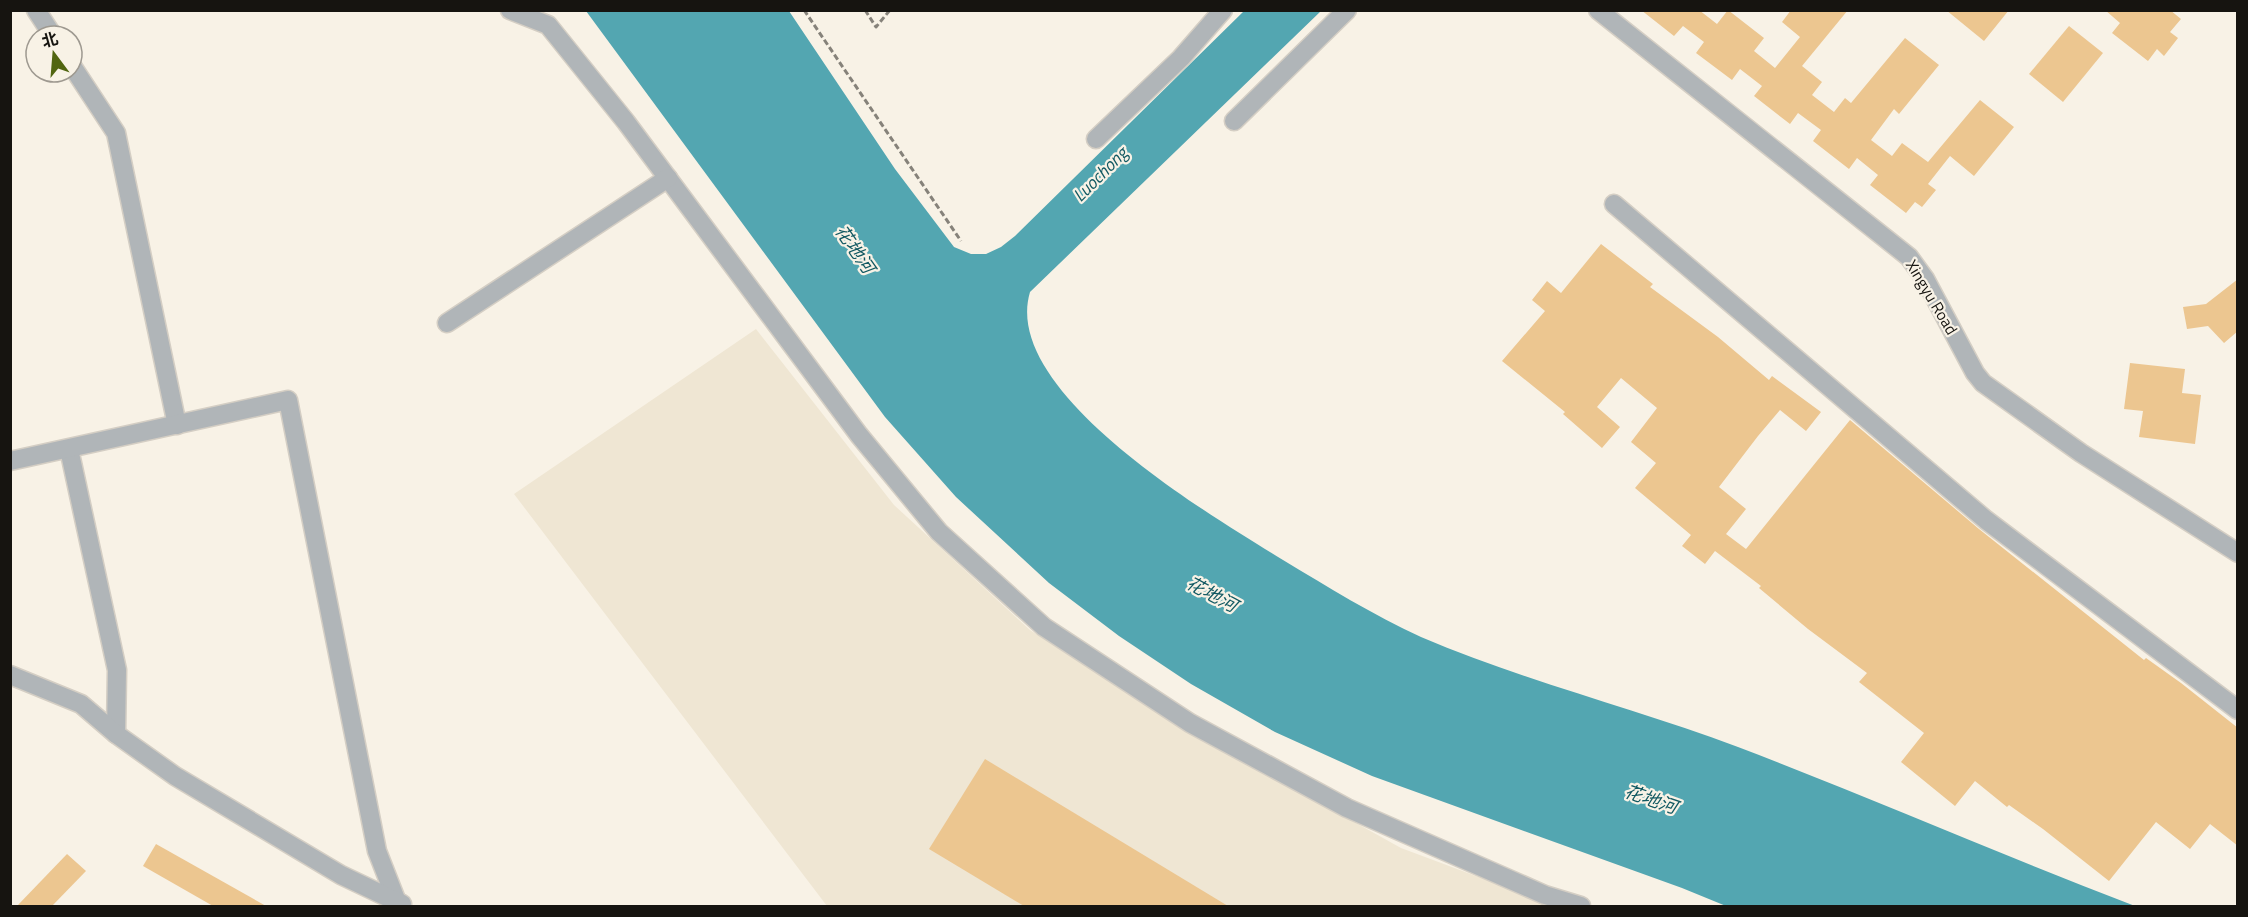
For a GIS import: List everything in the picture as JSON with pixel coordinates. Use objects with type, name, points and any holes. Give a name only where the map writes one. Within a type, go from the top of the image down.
[{"type":"street","points":[[36,10],[45,24]]},
{"type":"street","points":[[510,10],[548,25],[668,178],[860,435],[939,532],[1044,627],[1190,723],[1347,808],[1545,895],[1581,906]]},
{"type":"street","points":[[1096,139],[1181,58],[1223,10]]},
{"type":"street","points":[[1234,121],[1347,10]]},
{"type":"street","name":"Xingyu Road","points":[[1598,10],[1909,257],[1925,279],[1975,373],[1983,383],[2081,453],[2238,553]]},
{"type":"street","points":[[84,84],[116,133],[177,424]]},
{"type":"street","points":[[447,323],[668,178]]},
{"type":"street","points":[[1614,204],[1986,520],[2238,710]]},
{"type":"street","points":[[10,461],[288,400],[377,851],[402,904]]},
{"type":"street","points":[[69,449],[117,670],[116,734]]},
{"type":"street","points":[[10,675],[81,704],[116,734],[175,776],[341,875],[402,904]]},
{"type":"street","points":[[1529,906],[1545,895]]},
{"type":"path","points":[[804,10],[961,241]]},
{"type":"path","points":[[865,10],[876,27],[890,10]]},
{"type":"shaded area","points":[[756,329],[894,505],[1030,630],[1167,718],[1401,848],[1556,906],[827,906],[514,494]]},
{"type":"water","points":[[586,11],[789,11],[895,169],[954,247],[971,254],[986,254],[1001,247],[1015,236],[1244,11],[1321,11],[1030,292],[1029,330],[1047,370],[1078,409],[1119,447],[1209,514],[1334,590],[1421,637],[1539,681],[1738,747],[2135,906],[1726,906],[1372,776],[1275,732],[1191,684],[1119,636],[1049,583],[956,497],[885,417]]},
{"type":"building","points":[[1641,10],[1699,10],[1717,24],[1728,10],[1764,38],[1754,51],[1775,68],[1800,37],[1782,22],[1791,10],[1848,10],[1802,66],[1822,82],[1812,95],[1834,112],[1845,98],[1851,103],[1905,38],[1939,65],[1899,114],[1894,109],[1871,140],[1892,156],[1902,143],[1928,162],[1980,100],[2014,127],[1974,176],[1950,156],[1928,184],[1936,190],[1922,207],[1915,202],[1906,213],[1870,185],[1878,175],[1857,158],[1849,169],[1813,141],[1821,130],[1798,113],[1790,124],[1754,96],[1762,86],[1740,69],[1732,80],[1696,53],[1704,42],[1683,26],[1674,36]]},
{"type":"building","points":[[1946,10],[2009,10],[1984,41]]},
{"type":"building","points":[[2105,10],[2170,10],[2181,19],[2170,32],[2178,38],[2164,56],[2157,49],[2148,61],[2112,33],[2120,23]]},
{"type":"building","points":[[2069,26],[2103,53],[2063,102],[2029,74]]},
{"type":"building","points":[[1601,244],[1653,284],[1650,287],[1718,337],[1769,380],[1772,376],[1821,412],[1806,431],[1780,410],[1758,436],[1719,487],[1746,509],[1726,534],[1746,549],[1850,420],[1979,529],[2144,660],[2146,658],[2181,683],[2238,728],[2238,846],[2210,824],[2190,849],[2156,822],[2109,881],[2043,829],[2009,805],[2007,807],[1975,781],[1955,806],[1901,762],[1924,733],[1859,682],[1867,673],[1808,629],[1759,588],[1761,586],[1715,551],[1705,564],[1682,546],[1691,535],[1635,488],[1656,463],[1631,442],[1657,408],[1621,378],[1597,407],[1620,427],[1602,448],[1563,414],[1565,412],[1502,361],[1545,311],[1532,300],[1547,281],[1561,293]]},
{"type":"building","points":[[2238,279],[2238,331],[2224,343],[2208,326],[2187,329],[2183,307],[2206,304]]},
{"type":"building","points":[[2130,363],[2185,369],[2182,393],[2201,395],[2195,444],[2139,437],[2143,411],[2124,409]]},
{"type":"building","points":[[985,759],[1228,906],[1024,906],[929,849]]},
{"type":"building","points":[[156,844],[266,906],[213,906],[143,866]]},
{"type":"building","points":[[67,854],[86,871],[52,906],[17,906]]},
{"type":"water label","name":"Luochong","points":[[1100,174]]},
{"type":"water label","name":"花地河","points":[[855,249]]},
{"type":"water label","name":"花地河","points":[[1212,594]]},
{"type":"water label","name":"花地河","points":[[1651,799]]}]
